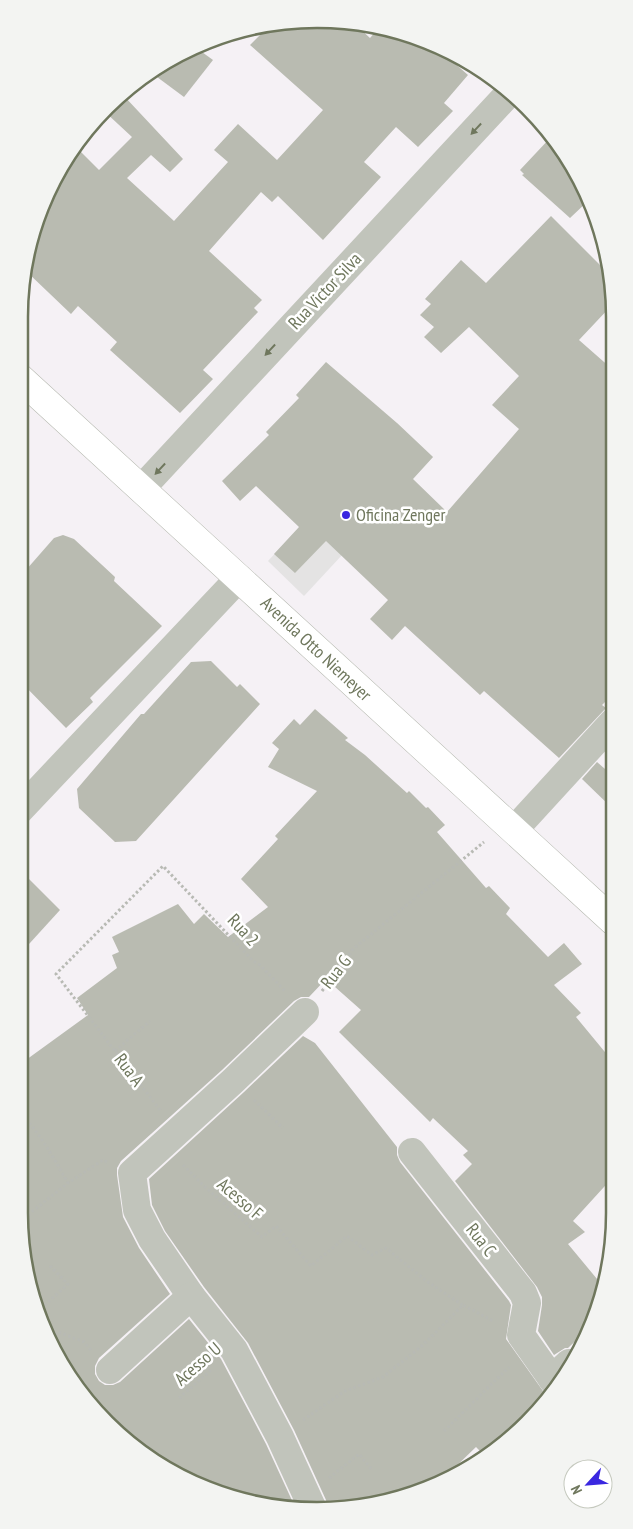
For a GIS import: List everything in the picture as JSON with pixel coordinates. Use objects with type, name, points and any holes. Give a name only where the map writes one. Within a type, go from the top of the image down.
[{"type":"main road","name":"Avenida Otto Niemeyer","points":[[28,385],[606,914]]},
{"type":"street","name":"Rua Victor Silva","points":[[141,489],[506,98]]},
{"type":"street","points":[[28,801],[239,578]]},
{"type":"street","points":[[510,827],[606,729]]},
{"type":"street","points":[[305,1012],[132,1173],[137,1210],[152,1239],[191,1296],[234,1350],[280,1437],[310,1501]]},
{"type":"street","name":"Rua C","points":[[412,1152],[525,1298],[525,1341]]},
{"type":"street","points":[[110,1370],[191,1296]]},
{"type":"street","points":[[525,1341],[557,1374]]},
{"type":"path","name":"Rua G","points":[[305,1012],[354,948],[510,827]]},
{"type":"path","name":"Rua 2","points":[[163,866],[305,1012]]},
{"type":"path","name":"Rua A","points":[[163,866],[56,974],[114,1051],[170,1138]]},
{"type":"path","points":[[114,1051],[150,1021]]},
{"type":"path","points":[[233,1081],[284,1128]]},
{"type":"path","points":[[28,1121],[44,1141],[68,1183]]},
{"type":"path","name":"Acesso F","points":[[170,1138],[206,1188],[262,1237],[276,1226],[311,1266],[347,1236],[372,1256],[386,1248],[429,1284],[525,1341]]},
{"type":"path","points":[[28,1215],[68,1183],[103,1160],[132,1173]]},
{"type":"path","points":[[43,1306],[68,1284],[49,1265]]},
{"type":"path","points":[[280,1437],[345,1391],[383,1377],[423,1345],[463,1305]]},
{"type":"path","points":[[55,1335],[58,1332],[84,1342],[110,1370]]},
{"type":"path","points":[[444,1432],[525,1341]]},
{"type":"path","name":"Acesso U","points":[[179,1398],[234,1350]]},
{"type":"path","points":[[310,1501],[359,1454],[372,1470]]},
{"type":"shaded area","name":"Oficina Zenger","points":[[397,423],[433,457],[304,596],[268,561]]},
{"type":"building","points":[[335,28],[354,30],[363,31],[370,38],[374,33],[427,49],[453,62],[468,75],[444,103],[453,111],[418,147],[396,127],[364,162],[381,177],[323,240],[278,196],[272,202],[261,192],[209,251],[262,300],[254,308],[258,312],[203,370],[213,379],[180,413],[110,350],[117,342],[78,306],[71,314],[31,275],[33,260],[49,206],[66,172],[80,151],[99,170],[132,137],[109,115],[126,99],[183,159],[170,172],[151,155],[127,178],[174,221],[228,162],[214,150],[238,124],[277,160],[323,110],[250,45],[262,33],[279,30]]},
{"type":"building","points":[[201,51],[213,60],[184,97],[156,76]]},
{"type":"building","points":[[547,142],[567,172],[584,205],[570,218],[522,175],[524,174],[520,170]]},
{"type":"building","points":[[551,216],[601,266],[603,279],[606,312],[579,340],[606,364],[606,701],[602,705],[606,708],[559,758],[484,691],[480,695],[405,626],[392,640],[370,619],[388,600],[326,541],[295,573],[274,554],[299,527],[256,486],[240,501],[222,481],[269,435],[266,432],[299,398],[296,395],[326,362],[397,423],[433,457],[413,479],[447,512],[519,429],[492,405],[519,376],[469,327],[441,353],[424,337],[434,327],[420,315],[431,304],[425,299],[461,260],[486,283]]},
{"type":"building","points":[[63,535],[74,539],[115,577],[114,581],[162,626],[90,698],[93,702],[66,728],[28,689],[28,568],[54,538]]},
{"type":"building","points":[[211,661],[237,687],[240,684],[260,704],[136,841],[115,842],[79,808],[77,789],[141,714],[144,714],[191,662]]},
{"type":"building","points":[[315,709],[348,738],[345,740],[365,755],[407,793],[409,791],[426,808],[428,807],[445,825],[437,832],[486,888],[489,886],[510,908],[506,914],[548,957],[564,943],[582,964],[554,985],[581,1013],[576,1017],[606,1053],[606,1185],[573,1221],[585,1232],[568,1244],[598,1280],[584,1323],[576,1341],[568,1348],[554,1355],[538,1331],[542,1297],[537,1287],[455,1181],[472,1164],[463,1155],[468,1151],[433,1118],[430,1122],[339,1032],[361,1010],[326,979],[309,997],[301,997],[294,1001],[222,1070],[121,1161],[117,1168],[117,1175],[123,1217],[139,1248],[170,1294],[99,1358],[95,1366],[95,1374],[99,1381],[105,1385],[113,1385],[120,1382],[189,1319],[221,1359],[266,1444],[292,1500],[242,1492],[206,1480],[156,1453],[112,1417],[87,1388],[66,1357],[49,1323],[37,1287],[30,1250],[28,1231],[28,1058],[88,1015],[77,998],[117,968],[112,955],[119,952],[112,937],[178,904],[194,924],[204,914],[228,937],[268,907],[241,879],[278,839],[275,836],[317,791],[268,767],[279,749],[272,743],[294,719],[300,725]]},
{"type":"building","points":[[597,762],[606,770],[606,802],[582,779]]},
{"type":"building","points":[[28,878],[60,910],[28,945]]},
{"type":"building","points":[[303,1036],[315,1043],[397,1147],[397,1155],[400,1162],[509,1301],[511,1305],[506,1339],[543,1391],[507,1430],[480,1451],[476,1447],[458,1465],[427,1480],[391,1492],[354,1499],[326,1501],[294,1430],[248,1343],[204,1287],[165,1231],[152,1205],[149,1179]]},
{"type":"place","name":"Oficina Zenger","points":[[346,515]]}]
